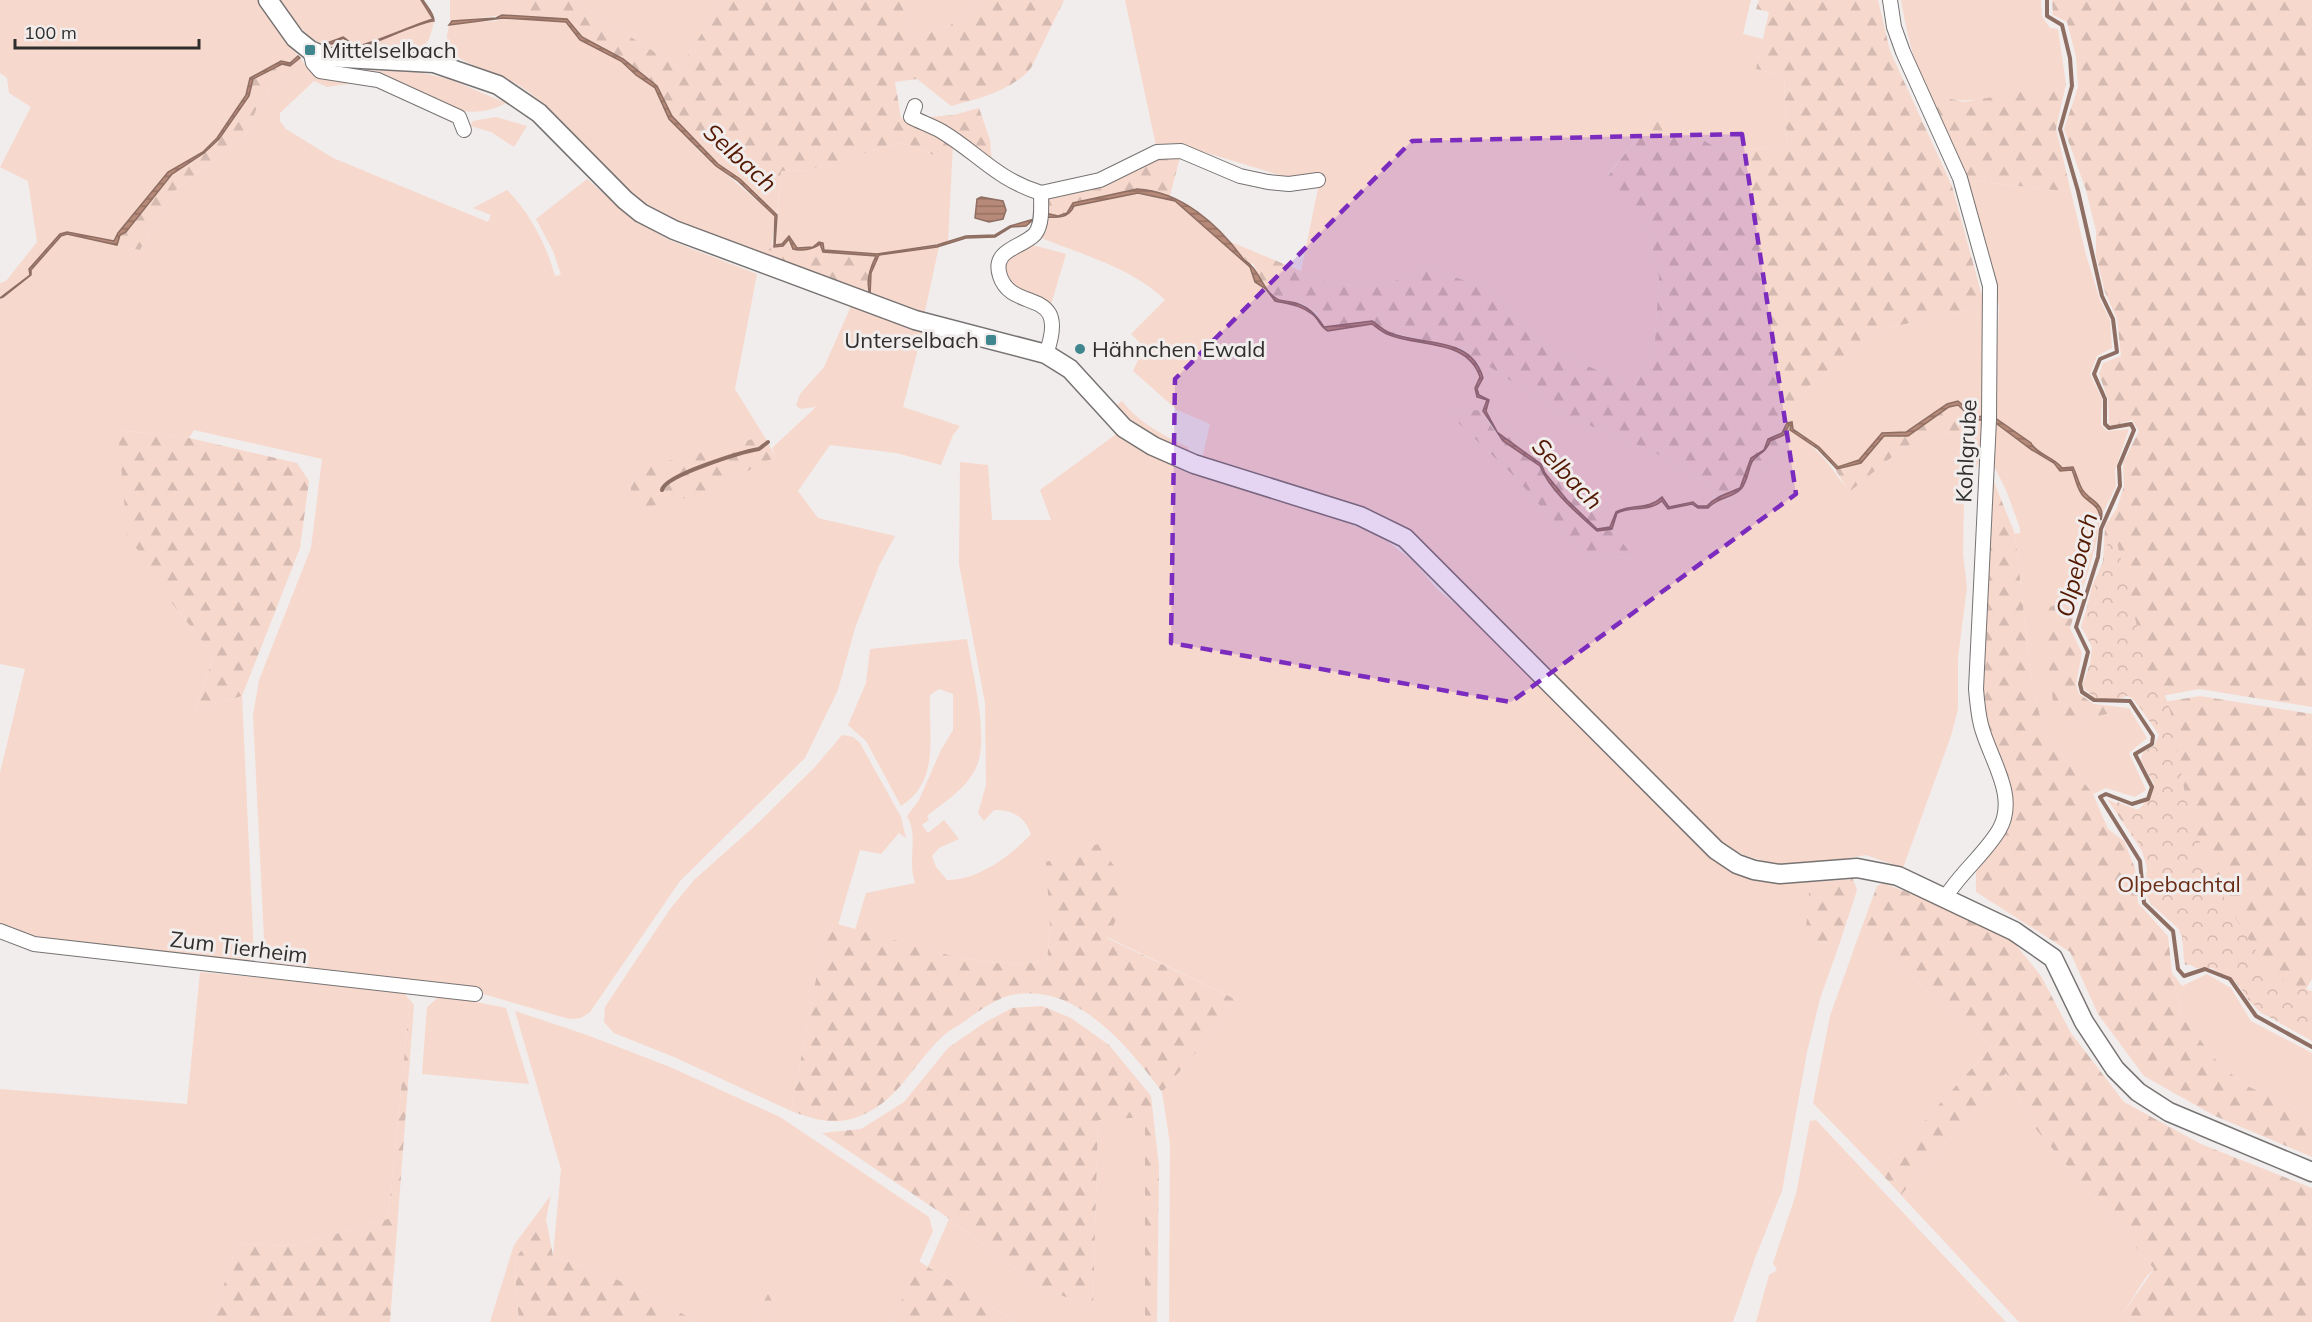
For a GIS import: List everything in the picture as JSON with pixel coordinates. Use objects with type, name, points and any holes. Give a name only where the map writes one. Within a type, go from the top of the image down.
[{"type":"street","points":[[268,0],[295,38],[310,50],[326,57],[434,63],[498,85],[528,104],[625,200],[641,213],[674,230],[915,320],[1046,354],[1070,369],[1124,428],[1153,446],[1194,464],[1360,516],[1404,538],[1716,850],[1737,864],[1754,870],[1780,874],[1857,868],[1898,876],[2014,931],[2053,958],[2090,1033],[2115,1070],[2138,1092],[2169,1112],[2312,1172]]},
{"type":"street","name":"Kohlgrube","points":[[1890,0],[1894,27],[1903,52],[1960,178],[1990,286],[1989,409],[1976,689],[1981,726],[2002,781],[2005,813],[1990,842],[1964,869],[1945,898]]},
{"type":"street","points":[[310,50],[313,63],[320,71],[378,80],[459,117],[464,130]]},
{"type":"street","points":[[915,106],[911,117],[941,131],[989,169],[1027,189],[1041,193],[1100,180],[1156,153],[1181,151],[1240,176],[1268,182],[1289,184],[1318,180]]},
{"type":"street","points":[[1041,193],[1040,224],[1035,234],[1004,254],[1000,259],[999,273],[1004,285],[1048,311],[1054,321],[1052,338],[1046,354]]},
{"type":"street","name":"Zum Tierheim","points":[[0,931],[34,944],[476,994]]},
{"type":"highlighted area","points":[[1742,134],[1796,494],[1511,702],[1171,643],[1175,379],[1412,141]]},
{"type":"green space","points":[[0,0],[259,0],[298,56],[248,90],[217,138],[203,152],[168,172],[114,241],[67,232],[60,234],[30,269],[30,275],[24,280],[31,275],[31,270],[61,236],[67,234],[140,250],[171,194],[247,133],[258,105],[303,62],[318,78],[361,82],[327,87],[314,81],[280,113],[280,121],[286,129],[333,158],[488,222],[491,215],[473,208],[507,190],[523,209],[536,230],[555,276],[561,275],[553,251],[536,219],[587,179],[634,220],[669,240],[757,274],[735,389],[764,436],[645,468],[631,483],[631,501],[733,479],[764,461],[776,458],[772,448],[816,407],[800,409],[796,405],[800,394],[824,367],[851,306],[923,330],[903,407],[960,426],[953,435],[941,465],[896,453],[830,445],[798,491],[818,518],[895,536],[879,566],[855,628],[838,690],[805,758],[680,881],[590,1012],[581,1018],[569,1019],[459,987],[274,969],[265,959],[253,715],[259,680],[311,548],[322,459],[194,430],[189,438],[118,430],[175,607],[214,656],[195,709],[242,696],[254,956],[244,966],[39,939],[0,927],[0,773],[25,669],[0,664],[0,298],[9,291],[0,296],[0,283],[6,281],[37,242],[28,181],[0,167],[31,107],[9,93],[7,78],[0,73]]},
{"type":"green space","points":[[278,0],[421,0],[433,16],[433,19],[416,25],[360,46],[354,46],[347,40],[355,47],[365,46],[375,43],[414,26],[434,21],[427,43],[416,52],[340,49],[324,46],[310,37]]},
{"type":"green space","points":[[450,0],[505,0],[521,16],[502,15],[450,22]]},
{"type":"green space","points":[[505,0],[572,0],[680,68],[723,0],[901,0],[912,38],[948,27],[983,0],[1064,0],[1031,68],[1024,76],[1005,88],[951,106],[917,79],[895,82],[901,118],[953,144],[952,163],[913,146],[898,143],[809,170],[781,171],[777,215],[740,179],[718,164],[672,116],[657,86],[623,59],[582,37],[567,19],[521,16]]},
{"type":"green space","points":[[572,0],[723,0],[680,68]]},
{"type":"green space","points":[[901,0],[983,0],[948,27],[912,38]]},
{"type":"green space","points":[[1125,0],[1751,0],[1743,34],[1763,39],[1756,69],[1784,76],[1787,149],[1717,148],[1656,113],[1608,175],[1649,233],[1659,277],[1655,342],[1635,387],[1554,351],[1491,289],[1426,268],[1387,284],[1335,285],[1301,271],[1321,174],[1286,177],[1174,143],[1156,146]]},
{"type":"green space","points":[[1759,0],[1878,0],[1890,51],[1952,186],[1985,307],[1877,330],[1807,388],[1782,433],[1768,439],[1764,450],[1751,458],[1740,488],[1726,495],[1654,452],[1562,414],[1485,364],[1479,364],[1463,349],[1388,332],[1372,321],[1324,327],[1316,313],[1303,304],[1276,299],[1258,280],[1253,264],[1244,260],[1226,240],[1335,285],[1387,284],[1426,268],[1491,289],[1554,351],[1635,387],[1655,342],[1659,277],[1649,233],[1608,176],[1656,113],[1717,148],[1787,149],[1784,76],[1756,69],[1769,12],[1756,9]]},
{"type":"green space","points":[[1901,0],[2041,0],[2042,16],[2050,28],[2058,29],[2066,84],[2015,95],[1973,100],[1954,100],[1939,96],[1928,88],[1918,70]]},
{"type":"green space","points":[[2052,0],[2312,0],[2312,707],[2199,689],[2151,698],[2152,704],[2200,696],[2312,714],[2312,979],[2285,1023],[2259,1011],[2231,975],[2224,970],[2202,964],[2185,965],[2184,945],[2178,927],[2150,903],[2146,892],[2148,874],[2144,854],[2107,799],[2129,810],[2150,808],[2157,784],[2141,756],[2157,750],[2159,733],[2130,695],[2095,696],[2085,690],[2083,683],[2095,651],[2083,625],[2092,586],[2103,562],[2105,526],[2117,508],[2124,486],[2123,463],[2139,431],[2132,420],[2112,426],[2109,424],[2108,399],[2099,374],[2103,363],[2121,356],[2117,319],[2105,292],[2096,256],[2096,231],[2086,190],[2064,129],[2078,87],[2076,57],[2067,22],[2053,15]]},
{"type":"green space","points":[[503,18],[566,22],[576,35],[624,63],[654,88],[659,95],[661,105],[698,150],[775,216],[772,244],[764,258],[689,228],[647,206],[629,193],[566,126],[534,96],[517,84],[458,57],[447,44],[449,26],[453,23],[496,21]]},
{"type":"green space","points":[[300,58],[303,62],[258,105],[247,133],[171,194],[140,250],[117,245],[120,235],[126,232],[172,174],[204,153],[219,139],[249,96],[253,80],[282,64],[290,66]]},
{"type":"green space","points":[[333,70],[413,71],[449,79],[506,103],[493,109],[479,111],[451,110]]},
{"type":"green space","points":[[2066,84],[2056,129],[2071,192],[1966,180],[1928,88],[1947,98],[1964,102]]},
{"type":"green space","points":[[979,108],[990,140],[992,163],[929,119]]},
{"type":"green space","points":[[496,117],[527,126],[514,147],[491,132],[470,126],[473,121]]},
{"type":"green space","points":[[898,143],[913,146],[952,163],[948,242],[877,254],[824,250],[815,247],[798,248],[784,243],[775,245],[781,171],[809,170]]},
{"type":"green space","points":[[1181,153],[1170,196],[1137,189],[1073,203],[1067,213],[1058,216],[1045,213],[1049,197],[1156,157]]},
{"type":"green space","points":[[1966,180],[2071,192],[2086,255],[2100,300],[2110,320],[2112,348],[2097,356],[2090,374],[2102,399],[2101,425],[2107,431],[2129,429],[2115,470],[2116,486],[2102,515],[2098,505],[2079,484],[2073,467],[2061,468],[1994,417],[1999,308],[1993,267]]},
{"type":"green space","points":[[1138,193],[1175,201],[1250,267],[1255,282],[1266,289],[1275,301],[1308,311],[1328,331],[1372,323],[1387,334],[1441,346],[1464,356],[1474,365],[1480,377],[1475,388],[1478,397],[1487,401],[1484,410],[1447,411],[1514,476],[1583,554],[1634,559],[1612,529],[1617,513],[1628,509],[1646,508],[1662,500],[1668,509],[1693,504],[1698,508],[1708,508],[1723,498],[1734,501],[1796,434],[1820,454],[1849,491],[1903,448],[1932,436],[1968,430],[1981,439],[1979,461],[1964,501],[1963,554],[1967,587],[1958,658],[1958,709],[1951,736],[1903,868],[1866,855],[1813,864],[1773,864],[1744,855],[1722,843],[1411,533],[1388,520],[1336,499],[1202,459],[1210,424],[1177,410],[1133,371],[1144,347],[1131,334],[1165,300],[1122,270],[1039,237],[1045,217],[1062,216],[1069,213],[1074,206]]},
{"type":"green space","points":[[789,238],[793,249],[807,250],[819,244],[823,252],[876,256],[867,288],[870,296],[764,258],[772,244],[774,247],[783,246]]},
{"type":"green space","points":[[1029,244],[1066,254],[1050,308],[1007,282],[1004,262]]},
{"type":"green space","points":[[925,246],[939,246],[924,316],[872,297],[871,276],[879,255]]},
{"type":"green space","points":[[1985,307],[1984,416],[1976,417],[1958,401],[1947,404],[1906,432],[1882,433],[1859,460],[1838,467],[1819,447],[1787,423],[1807,388],[1877,330]]},
{"type":"green space","points":[[1479,364],[1485,364],[1562,414],[1654,452],[1726,495],[1716,497],[1707,506],[1698,506],[1693,502],[1669,507],[1662,498],[1645,506],[1622,509],[1616,512],[1610,527],[1491,410],[1486,410],[1489,400],[1479,395],[1477,388],[1483,378]]},
{"type":"green space","points":[[1122,401],[1128,409],[1152,428],[1188,447],[1190,453],[1169,446],[1140,429],[1117,405]]},
{"type":"green space","points":[[1957,405],[1974,420],[1983,420],[1981,439],[1968,430],[1932,436],[1903,448],[1849,492],[1832,464],[1837,469],[1852,465],[1869,453],[1884,436],[1908,436],[1949,407]]},
{"type":"green space","points":[[1484,410],[1492,428],[1498,435],[1538,464],[1548,480],[1583,519],[1596,531],[1612,529],[1635,559],[1583,554],[1514,476],[1446,411]]},
{"type":"green space","points":[[1486,410],[1491,410],[1610,527],[1597,530],[1567,500],[1545,473],[1541,464],[1497,432]]},
{"type":"green space","points":[[1993,421],[2032,450],[2054,462],[2060,471],[2072,470],[2081,492],[2098,507],[2099,526],[2089,569],[2078,603],[2069,602],[2063,726],[2129,708],[2147,738],[2129,753],[2146,790],[2135,797],[2106,788],[2093,794],[2044,731],[2032,685],[2015,534],[2020,533],[2020,528],[2006,490],[1991,460]]},
{"type":"green space","points":[[1791,425],[1790,430],[1796,434],[1734,501],[1726,497],[1743,483],[1747,469],[1754,459],[1765,450],[1770,441],[1784,435]]},
{"type":"green space","points":[[118,430],[189,438],[297,463],[309,481],[300,548],[242,696],[195,709],[214,656],[175,607],[127,534]]},
{"type":"green space","points":[[1119,432],[1380,536],[1413,561],[1438,590],[1480,624],[1710,856],[1737,874],[1773,883],[1810,882],[1806,941],[1839,945],[1820,999],[1807,1052],[1782,1191],[1755,1258],[1733,1322],[1169,1322],[1170,1144],[1162,1092],[1216,1029],[1235,999],[1107,937],[1050,925],[1047,962],[1006,964],[959,958],[855,930],[866,893],[915,883],[912,866],[913,840],[907,816],[919,800],[941,750],[953,730],[953,694],[939,689],[930,695],[930,756],[927,770],[914,796],[901,806],[866,741],[848,725],[866,683],[870,649],[967,639],[979,705],[980,755],[972,776],[954,795],[927,816],[929,820],[922,825],[928,833],[944,820],[959,839],[939,848],[932,856],[936,867],[947,880],[970,876],[993,866],[1014,851],[1031,834],[1017,815],[1007,811],[994,810],[984,821],[978,813],[986,785],[985,703],[959,564],[960,462],[988,465],[992,520],[1051,520],[1040,490]]},
{"type":"green space","points":[[764,436],[767,441],[758,448],[721,460],[759,450],[768,443],[776,458],[700,493],[659,505],[637,507],[631,501],[631,483],[645,467]],"holes":[[[721,460],[679,478],[661,491],[662,485],[681,473]]]},
{"type":"green space","points":[[1990,472],[2015,534],[2032,685],[2044,731],[2093,794],[2108,829],[2124,841],[2135,868],[2138,903],[2168,936],[2172,973],[2182,1017],[2220,1065],[2247,1086],[2312,1115],[2312,1157],[2215,1116],[2144,1076],[2098,1014],[2070,952],[1976,892],[1976,867],[2001,840],[2010,821],[1985,726],[1980,686]]},
{"type":"green space","name":"Olpebachtal","points":[[2114,530],[2147,668],[2165,695],[2170,711],[2186,797],[2205,855],[2231,911],[2268,969],[2285,982],[2312,991],[2312,1041],[2260,1012],[2237,983],[2212,968],[2196,968],[2184,961],[2182,932],[2151,904],[2145,893],[2147,867],[2140,845],[2114,805],[2117,802],[2138,810],[2152,795],[2154,784],[2141,760],[2143,752],[2154,746],[2159,735],[2135,700],[2127,696],[2118,699],[2095,699],[2082,685],[2089,673],[2092,647],[2081,626],[2105,557],[2109,537]]},
{"type":"green space","points":[[2069,601],[2078,603],[2070,628],[2082,653],[2076,684],[2079,694],[2094,704],[2129,708],[2063,726],[2054,710],[2042,609]]},
{"type":"green space","points":[[842,735],[853,737],[860,743],[901,817],[906,838],[899,833],[881,854],[860,850],[838,925],[827,922],[791,1111],[674,1057],[614,1033],[604,1022],[605,1007],[670,909],[694,880],[759,822],[815,767]]},
{"type":"green space","points":[[1098,844],[1131,889],[1107,938],[1235,999],[1216,1029],[1162,1092],[1133,1055],[1097,1020],[1055,997],[1032,993],[997,1000],[948,1032],[929,1050],[893,1094],[871,1111],[848,1120],[831,1121],[815,1119],[791,1111],[827,921],[959,958],[1006,964],[1047,962],[1050,925],[1046,862]]},
{"type":"green space","points":[[1853,879],[1857,890],[1839,945],[1805,941],[1810,882]]},
{"type":"green space","points":[[1883,883],[1923,898],[2012,940],[2041,976],[2071,1033],[2124,1102],[2201,1144],[2312,1188],[2312,1322],[2130,1322],[2123,1313],[2154,1269],[2035,1128],[2006,1073],[1901,1195],[1879,1171],[1992,1046],[1860,932],[1877,886]]},
{"type":"green space","points":[[1860,932],[1992,1046],[1879,1171],[1813,1103],[1830,1016]]},
{"type":"green space","points":[[200,972],[402,991],[410,1000],[388,1219],[293,1246],[237,1244],[212,1322],[0,1322],[0,1089],[187,1104]]},
{"type":"green space","points":[[2172,973],[2182,986],[2207,974],[2231,988],[2251,1021],[2312,1053],[2312,1115],[2247,1086],[2220,1065],[2182,1017]]},
{"type":"green space","points":[[441,995],[506,1008],[529,1084],[422,1074],[427,1007]]},
{"type":"green space","points":[[410,1000],[414,1005],[390,1322],[212,1322],[237,1244],[293,1246],[388,1219]]},
{"type":"green space","points":[[1042,1006],[1071,1018],[1109,1045],[1151,1096],[1159,1167],[1157,1322],[1147,1322],[1145,1315],[1145,1117],[1098,1120],[1093,1308],[1036,1285],[944,1215],[822,1133],[861,1129],[904,1102],[948,1048],[984,1023],[1012,1008]]},
{"type":"green space","points":[[515,1011],[587,1035],[670,1067],[780,1117],[929,1217],[933,1231],[892,1322],[771,1322],[772,1287],[752,1322],[698,1322],[614,1278],[553,1256],[561,1169]]},
{"type":"green space","points":[[2006,1073],[2035,1128],[2154,1269],[2146,1277],[2123,1313],[2130,1322],[2019,1322],[1901,1195]]},
{"type":"green space","points":[[1145,1117],[1147,1322],[1016,1322],[928,1267],[949,1219],[1036,1285],[1093,1308],[1098,1119]]},
{"type":"green space","points":[[1816,1120],[2006,1322],[1756,1322],[1769,1275],[1777,1270],[1773,1263],[1796,1194],[1810,1121]]},
{"type":"green space","points":[[551,1195],[546,1219],[514,1260],[519,1322],[490,1322],[514,1245]]},
{"type":"green space","points":[[546,1219],[553,1256],[614,1278],[698,1322],[519,1322],[514,1260]]},
{"type":"green space","points":[[919,1261],[928,1267],[1016,1322],[892,1322]]},
{"type":"green space","points":[[773,1285],[771,1322],[752,1322]]},
{"type":"shaded area","points":[[421,0],[430,10],[434,21],[361,47],[355,47],[343,38],[332,44],[327,43],[343,37],[355,46],[360,46],[433,19]]},
{"type":"shaded area","points":[[502,15],[567,19],[582,37],[623,59],[657,86],[672,116],[718,164],[740,179],[777,215],[775,245],[782,244],[789,236],[797,248],[813,247],[819,242],[823,243],[824,250],[877,254],[937,245],[966,236],[995,235],[1010,226],[1034,219],[1026,226],[1011,227],[995,237],[966,238],[937,247],[879,255],[871,273],[870,296],[869,276],[876,256],[823,252],[820,244],[814,248],[793,249],[789,239],[783,246],[774,247],[775,216],[738,181],[716,166],[669,119],[655,88],[621,61],[580,40],[566,22],[503,18],[449,25],[452,21],[496,18]]},
{"type":"shaded area","points":[[298,56],[300,58],[290,66],[282,64],[253,79],[249,96],[219,139],[204,153],[172,174],[126,232],[120,235],[117,245],[67,234],[61,236],[31,270],[31,275],[0,298],[30,275],[29,269],[60,234],[67,232],[114,241],[168,172],[203,152],[217,138],[246,95],[250,78],[281,61],[290,63]]},
{"type":"shaded area","points":[[1137,189],[1153,191],[1184,203],[1223,234],[1244,260],[1254,268],[1272,295],[1278,300],[1297,303],[1306,308],[1314,314],[1324,327],[1372,321],[1388,332],[1443,344],[1468,354],[1477,364],[1483,378],[1477,389],[1479,395],[1489,400],[1486,411],[1497,432],[1483,411],[1487,400],[1477,397],[1475,388],[1480,377],[1474,365],[1464,356],[1441,346],[1387,334],[1372,324],[1328,331],[1323,327],[1314,316],[1308,311],[1275,301],[1266,289],[1255,282],[1250,267],[1175,201],[1138,193],[1074,206],[1069,213],[1062,216],[1045,217],[1045,213],[1058,216],[1067,213],[1073,203]]},
{"type":"shaded area","points":[[981,197],[1003,201],[1006,210],[1003,219],[989,222],[975,218],[977,199]]},
{"type":"shaded area","points":[[1958,401],[1976,417],[1984,416],[1983,420],[1974,420],[1958,405],[1949,407],[1908,436],[1884,436],[1861,463],[1837,469],[1818,449],[1790,430],[1789,425],[1784,435],[1770,441],[1766,449],[1754,459],[1743,486],[1733,495],[1708,508],[1698,508],[1692,504],[1668,509],[1662,501],[1651,507],[1628,509],[1617,513],[1612,529],[1597,531],[1557,493],[1540,466],[1503,441],[1497,432],[1541,464],[1545,473],[1567,500],[1597,529],[1610,527],[1616,512],[1622,509],[1645,506],[1662,497],[1669,507],[1693,502],[1698,506],[1707,506],[1718,497],[1740,488],[1751,458],[1764,450],[1768,439],[1782,433],[1787,423],[1792,422],[1793,429],[1819,447],[1838,467],[1859,460],[1882,433],[1906,432],[1947,404]]},
{"type":"shaded area","points":[[1994,417],[2062,468],[2073,467],[2082,489],[2099,506],[2102,514],[2101,520],[2097,509],[2080,491],[2072,470],[2060,471],[2054,463],[1993,421]]},
{"type":"waterway","name":"Olpebach","points":[[2047,0],[2047,16],[2062,25],[2070,58],[2072,86],[2060,129],[2078,191],[2102,296],[2113,319],[2117,352],[2100,359],[2094,374],[2105,399],[2105,424],[2109,428],[2131,424],[2134,430],[2119,466],[2120,486],[2101,529],[2098,557],[2076,627],[2088,652],[2080,684],[2082,692],[2094,700],[2130,701],[2153,736],[2152,744],[2135,754],[2152,787],[2148,799],[2132,804],[2106,794],[2100,797],[2140,861],[2144,903],[2173,931],[2178,969],[2184,976],[2205,969],[2230,979],[2256,1016],[2312,1047]]},
{"type":"waterway","points":[[662,490],[666,484],[690,471],[759,449],[768,442]]},
{"type":"place","name":"Mittelselbach","points":[[310,50]]},
{"type":"place","name":"Unterselbach","points":[[991,340]]},
{"type":"place","name":"Hähnchen Ewald","points":[[1080,349]]},
{"type":"water label","name":"Selbach","points":[[740,158]]},
{"type":"water label","name":"Selbach","points":[[1567,474]]}]
